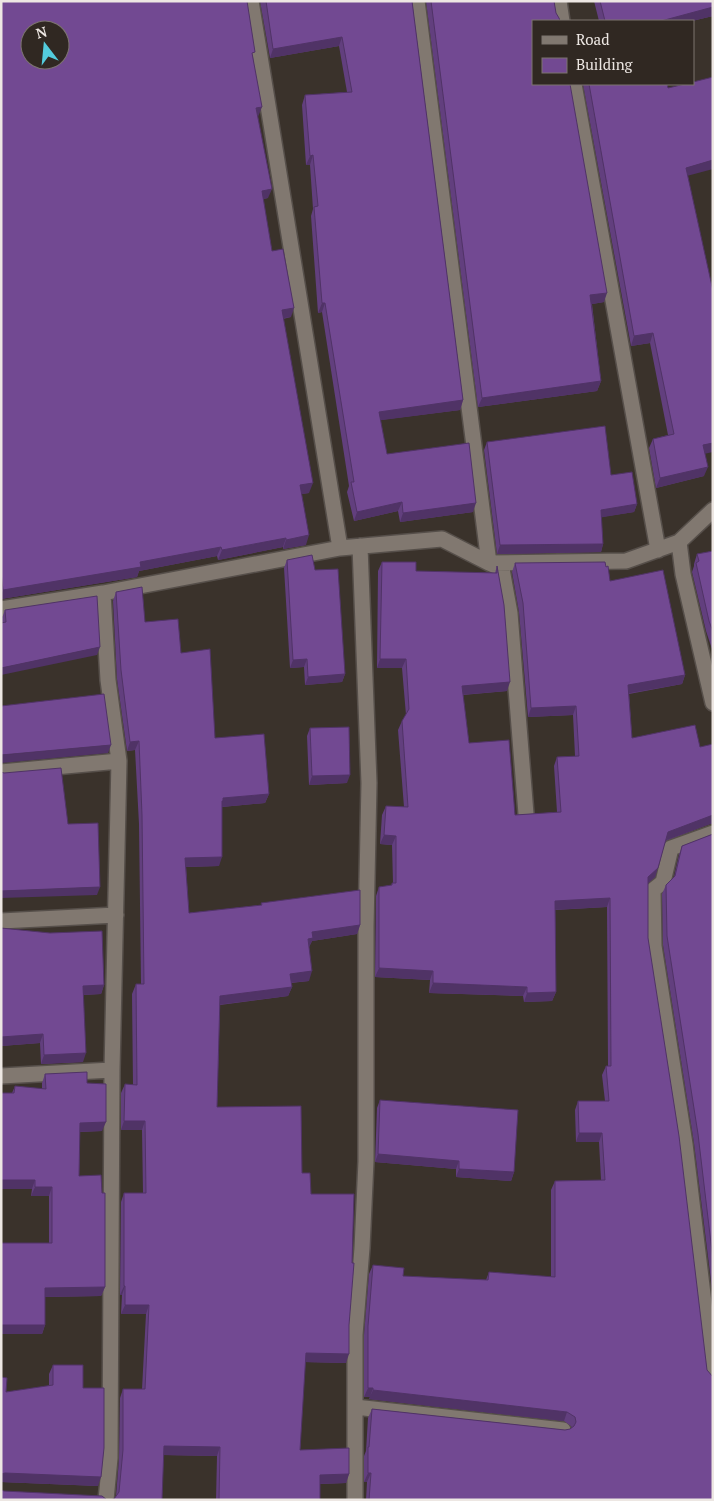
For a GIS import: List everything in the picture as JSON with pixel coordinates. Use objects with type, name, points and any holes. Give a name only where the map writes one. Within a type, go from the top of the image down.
[{"type":"street","points":[[251,1],[340,548]]},
{"type":"street","points":[[417,1],[489,562]]},
{"type":"street","points":[[559,1],[562,20]]},
{"type":"street","points":[[574,85],[658,550]]},
{"type":"street","points":[[489,562],[626,561],[678,542],[713,510]]},
{"type":"street","points":[[1,609],[103,593],[340,548],[442,539],[502,569],[510,613],[526,814]]},
{"type":"street","points":[[678,542],[683,574],[713,703]]},
{"type":"street","points":[[355,1500],[355,1335],[366,1160],[366,927],[369,783],[360,546]]},
{"type":"street","points":[[87,1496],[106,1498],[110,1458],[112,1070],[119,761],[108,680],[103,593]]},
{"type":"street","points":[[1,772],[119,761]]},
{"type":"street","points":[[712,1371],[685,1144],[654,946],[653,890],[663,882],[671,848],[713,833]]},
{"type":"street","points":[[1,921],[116,915]]},
{"type":"street","points":[[1,1076],[112,1070]]},
{"type":"street","points":[[355,1407],[563,1430]]},
{"type":"building","points":[[1,1],[247,1],[255,52],[252,53],[262,107],[256,108],[272,189],[262,191],[272,251],[283,249],[294,308],[282,310],[313,483],[300,485],[309,535],[222,550],[221,547],[140,562],[141,567],[3,590],[1,572]]},
{"type":"building","points":[[266,1],[412,1],[463,400],[379,412],[387,454],[469,443],[476,503],[403,513],[402,502],[357,512],[351,482],[354,482],[325,303],[322,303],[314,207],[318,206],[313,155],[310,156],[305,95],[352,92],[342,37],[273,49]]},
{"type":"building","points":[[431,1],[554,1],[556,13],[560,20],[532,20],[532,85],[570,85],[607,293],[590,295],[601,381],[482,398]]},
{"type":"building","points":[[600,1],[713,1],[713,7],[665,20],[605,20]]},
{"type":"building","points":[[713,77],[713,160],[686,168],[713,291],[713,443],[703,445],[708,467],[660,478],[653,439],[674,434],[653,333],[634,336],[589,85],[667,85],[668,88],[681,85],[694,85],[694,82]]},
{"type":"building","points":[[605,426],[611,475],[632,472],[637,504],[601,510],[603,544],[500,545],[487,442]]},
{"type":"building","points":[[713,551],[713,632],[696,563],[699,561],[697,554]]},
{"type":"building","points":[[312,555],[315,570],[338,569],[345,674],[308,677],[307,659],[293,660],[287,560]]},
{"type":"building","points":[[382,562],[416,562],[416,571],[497,573],[497,566],[504,605],[510,682],[462,686],[469,743],[509,740],[515,815],[561,812],[557,757],[579,756],[576,706],[531,708],[523,603],[515,563],[605,562],[606,567],[608,566],[610,581],[663,570],[685,675],[628,685],[632,738],[695,725],[700,747],[713,744],[713,815],[668,832],[658,868],[648,877],[648,938],[679,1136],[707,1370],[713,1377],[713,1500],[369,1500],[371,1473],[368,1473],[368,1447],[372,1409],[565,1430],[574,1426],[576,1422],[575,1417],[567,1412],[368,1388],[368,1326],[373,1265],[404,1268],[403,1276],[488,1280],[489,1272],[555,1277],[555,1181],[605,1180],[602,1133],[579,1133],[578,1101],[609,1101],[606,1066],[611,1066],[610,898],[555,901],[556,992],[527,993],[527,987],[433,983],[433,971],[379,968],[379,887],[396,883],[396,836],[384,835],[386,806],[408,807],[402,721],[409,709],[406,659],[380,659]]},
{"type":"building","points":[[142,587],[145,622],[178,619],[181,653],[210,649],[215,738],[264,734],[269,794],[223,798],[222,857],[185,858],[189,913],[262,905],[261,903],[360,890],[360,925],[312,932],[313,938],[308,939],[312,971],[290,974],[292,987],[220,996],[217,1107],[301,1106],[302,1173],[310,1173],[311,1194],[354,1194],[352,1263],[354,1263],[349,1325],[349,1354],[306,1353],[300,1450],[349,1448],[349,1474],[320,1475],[320,1500],[219,1500],[220,1447],[164,1446],[162,1500],[110,1500],[114,1499],[119,1492],[123,1450],[123,1389],[145,1389],[149,1305],[125,1305],[124,1286],[124,1193],[146,1193],[145,1121],[124,1121],[125,1084],[137,1085],[136,984],[144,984],[139,741],[130,742],[121,670],[116,592]]},
{"type":"building","points":[[97,596],[100,647],[1,668],[1,623],[6,622],[5,610]]},
{"type":"building","points":[[104,694],[111,745],[1,755],[1,706]]},
{"type":"building","points":[[349,727],[350,775],[312,776],[310,728]]},
{"type":"building","points":[[61,768],[68,824],[98,823],[100,887],[1,891],[1,772]]},
{"type":"building","points":[[713,834],[713,1260],[698,1134],[667,936],[666,885],[675,876],[682,846]]},
{"type":"building","points":[[1,928],[50,933],[102,931],[104,985],[83,986],[86,1053],[44,1055],[43,1034],[1,1037]]},
{"type":"building","points":[[87,1072],[87,1083],[106,1084],[106,1122],[80,1123],[79,1176],[101,1175],[102,1193],[105,1193],[105,1287],[45,1288],[45,1325],[1,1325],[1,1243],[52,1243],[52,1187],[35,1187],[35,1180],[1,1180],[1,1093],[14,1093],[15,1086],[46,1089],[45,1074]]},
{"type":"building","points":[[380,1100],[518,1110],[514,1172],[459,1169],[459,1161],[378,1154]]},
{"type":"building","points":[[53,1365],[83,1365],[83,1388],[104,1388],[104,1448],[101,1477],[1,1474],[1,1377],[7,1378],[6,1392],[53,1385]]},
{"type":"building","points":[[1,1490],[102,1496],[107,1500],[1,1500]]}]
